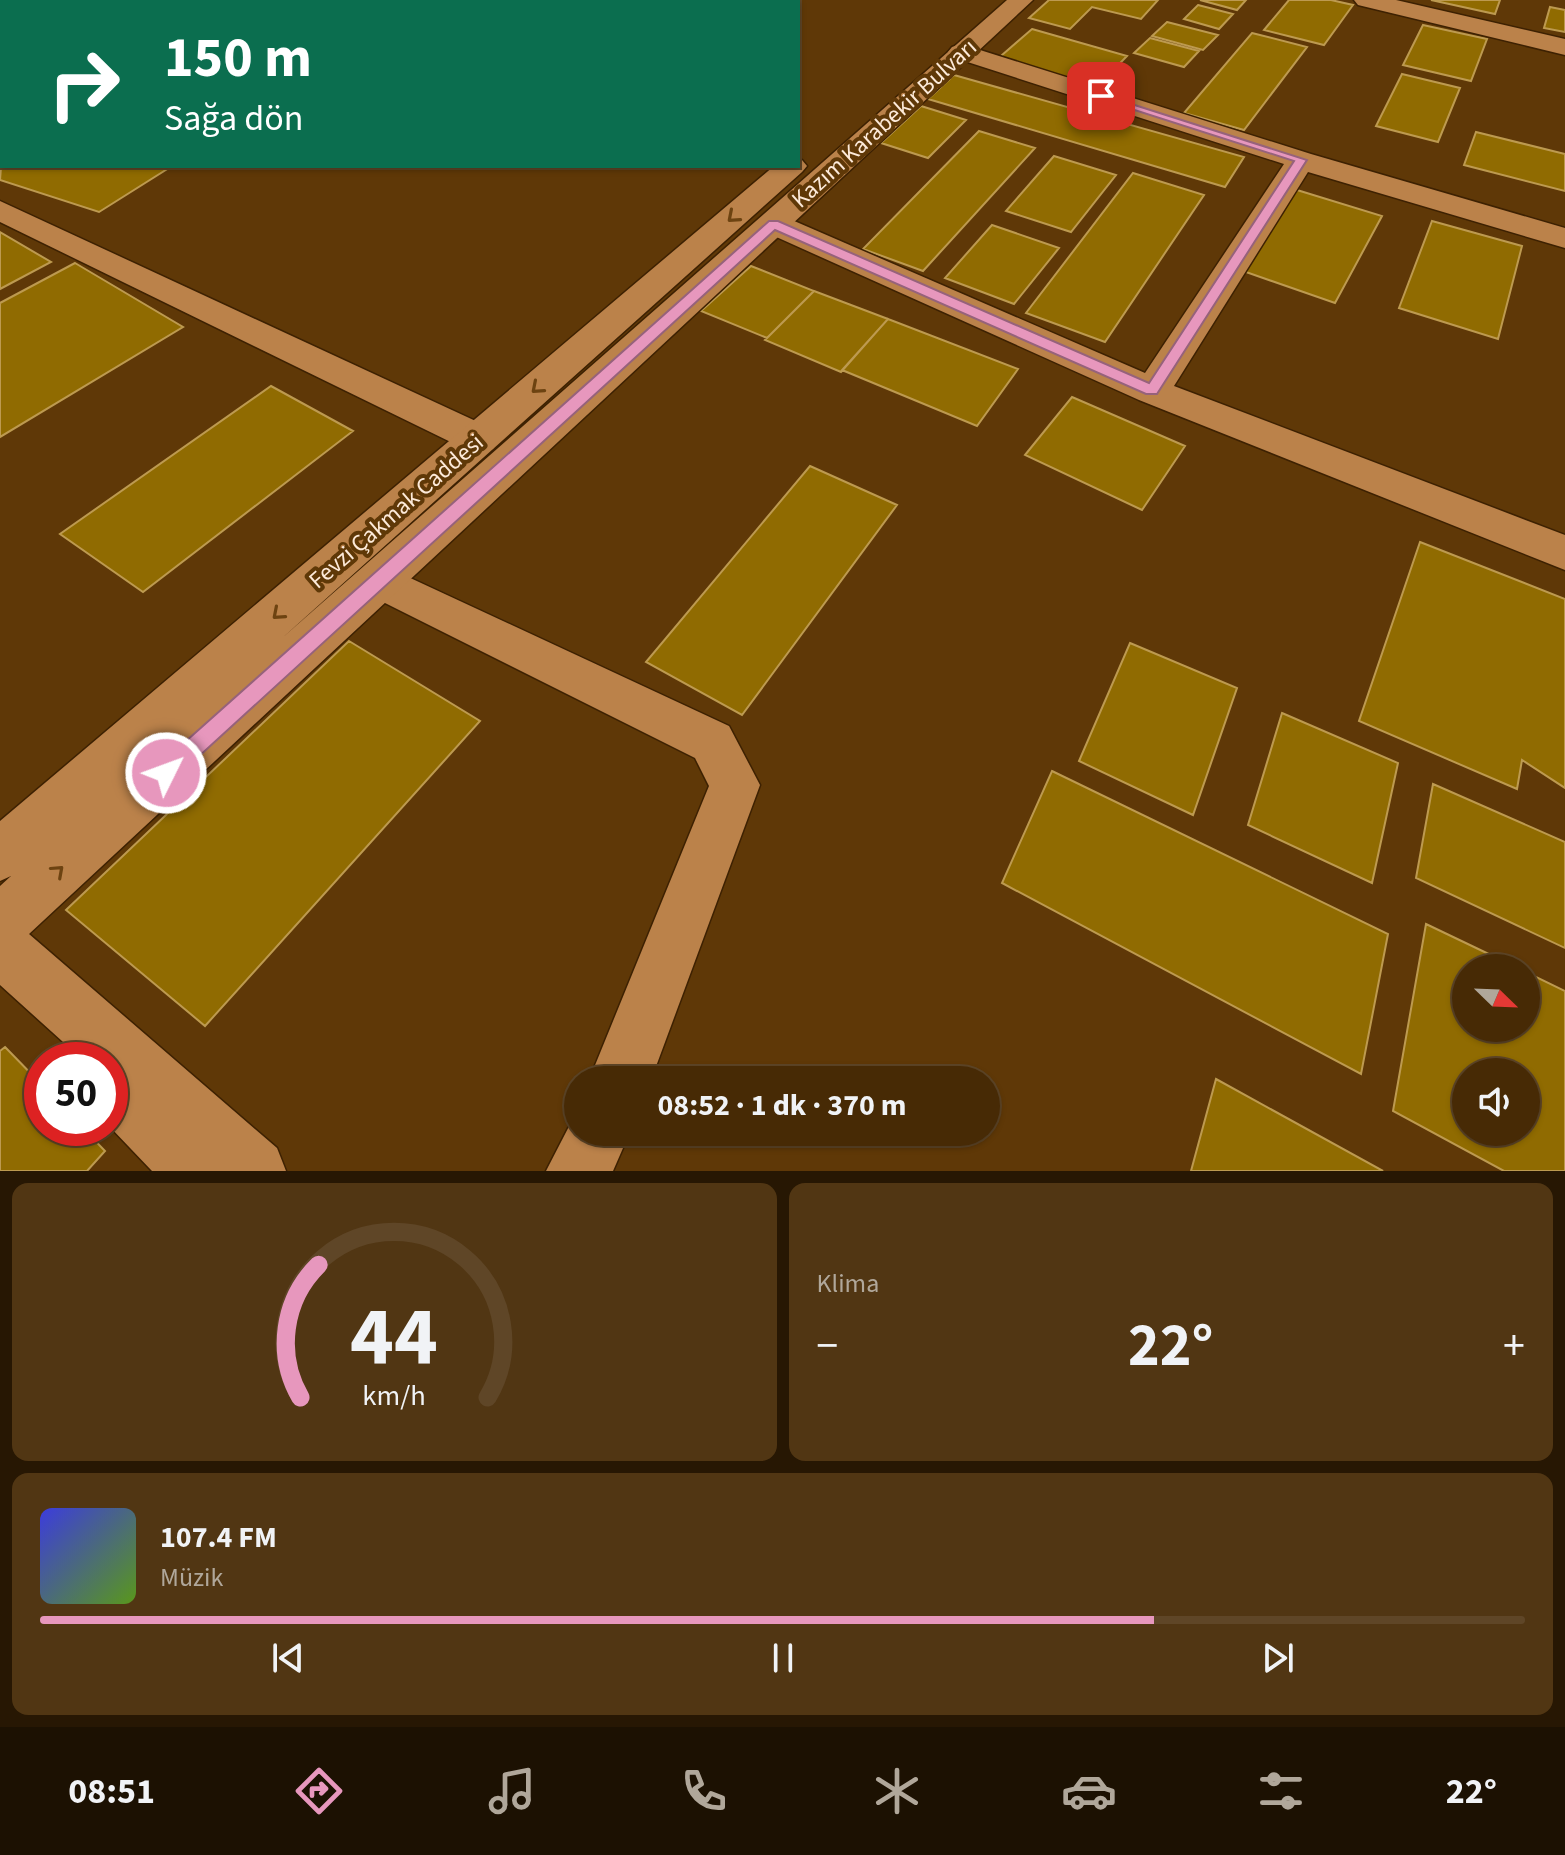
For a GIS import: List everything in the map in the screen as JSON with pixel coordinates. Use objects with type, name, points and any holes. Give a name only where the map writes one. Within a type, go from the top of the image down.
[{"type":"street","points":[[985,0],[950,46],[1301,160],[1565,238]]},
{"type":"street","name":"Kazım Karabekir Bulvarı","points":[[0,923],[774,224],[950,46],[1021,0]]},
{"type":"street","points":[[1366,0],[1565,47]]},
{"type":"street","points":[[1152,391],[1301,160]]},
{"type":"street","name":"Fevzi Çakmak Caddesi","points":[[0,855],[790,168]]},
{"type":"street","points":[[0,210],[479,439]]},
{"type":"street","points":[[774,224],[1152,391],[1565,553]]},
{"type":"street","points":[[378,580],[712,742],[735,785],[625,1066]]},
{"type":"street","points":[[0,947],[254,1171]]},
{"type":"street","points":[[0,985],[53,1022],[72,1042]]},
{"type":"street","points":[[128,1101],[196,1171]]},
{"type":"street","points":[[578,1171],[591,1146]]},
{"type":"building","points":[[1049,0],[1158,0],[1141,19],[1092,7],[1070,29],[1029,18]]},
{"type":"building","points":[[1200,0],[1246,0],[1237,10]]},
{"type":"building","points":[[1289,0],[1331,0],[1353,5],[1324,45],[1264,30]]},
{"type":"building","points":[[1431,0],[1500,0],[1495,14]]},
{"type":"building","points":[[1198,5],[1233,14],[1219,29],[1184,19]]},
{"type":"building","points":[[1550,7],[1565,10],[1565,32],[1544,28]]},
{"type":"building","points":[[1167,22],[1218,35],[1203,50],[1152,36]]},
{"type":"building","points":[[1423,25],[1487,39],[1471,81],[1403,65]]},
{"type":"building","points":[[1032,29],[1127,56],[1093,91],[994,62]]},
{"type":"building","points":[[1252,33],[1307,47],[1244,130],[1184,113]]},
{"type":"building","points":[[1150,38],[1199,51],[1184,67],[1134,53]]},
{"type":"building","points":[[1402,74],[1460,88],[1438,142],[1376,126]]},
{"type":"building","points":[[954,75],[1244,157],[1225,187],[928,99]]},
{"type":"building","points":[[921,106],[966,120],[928,158],[881,143]]},
{"type":"building","points":[[979,131],[1035,148],[923,271],[863,249]]},
{"type":"building","points":[[1476,132],[1565,154],[1565,191],[1464,165]]},
{"type":"building","points":[[1054,156],[1116,175],[1071,232],[1006,211]]},
{"type":"building","points":[[1,168],[169,168],[99,212],[0,180]]},
{"type":"building","points":[[1133,173],[1204,195],[1105,342],[1026,313]]},
{"type":"building","points":[[1297,190],[1382,216],[1335,303],[1243,271]]},
{"type":"building","points":[[1432,221],[1522,246],[1498,339],[1399,308]]},
{"type":"building","points":[[992,225],[1059,248],[1014,304],[945,278]]},
{"type":"building","points":[[0,232],[51,262],[0,289]]},
{"type":"building","points":[[75,263],[183,327],[0,437],[0,303]]},
{"type":"building","points":[[751,266],[814,291],[767,338],[701,311]]},
{"type":"building","points":[[814,291],[888,319],[841,372],[765,340]]},
{"type":"building","points":[[888,319],[1018,369],[977,426],[842,370]]},
{"type":"building","points":[[271,386],[353,431],[143,592],[60,534]]},
{"type":"building","points":[[1072,397],[1185,446],[1142,510],[1025,455]]},
{"type":"building","points":[[810,466],[897,505],[742,715],[646,662]]},
{"type":"building","points":[[1420,542],[1565,599],[1565,788],[1522,760],[1517,789],[1359,721]]},
{"type":"building","points":[[349,641],[480,721],[205,1026],[66,910]]},
{"type":"building","points":[[1130,643],[1237,688],[1193,815],[1079,761]]},
{"type":"building","points":[[1282,713],[1398,763],[1372,883],[1248,825]]},
{"type":"building","points":[[1052,771],[1388,934],[1361,1074],[1002,883]]},
{"type":"building","points":[[1433,784],[1565,842],[1565,948],[1416,878]]},
{"type":"building","points":[[1426,924],[1489,954],[1452,954],[1452,1042],[1540,1042],[1540,979],[1565,991],[1565,1171],[1504,1171],[1458,1146],[1540,1146],[1540,1058],[1452,1058],[1452,1143],[1393,1111]]},
{"type":"building","points":[[5,1047],[24,1067],[24,1146],[100,1146],[105,1151],[87,1171],[0,1171],[0,1051]]},
{"type":"building","points":[[1216,1079],[1383,1171],[1191,1171]]},
{"type":"route","points":[[166,773],[774,224],[1152,391],[1301,160],[1101,96]]}]
